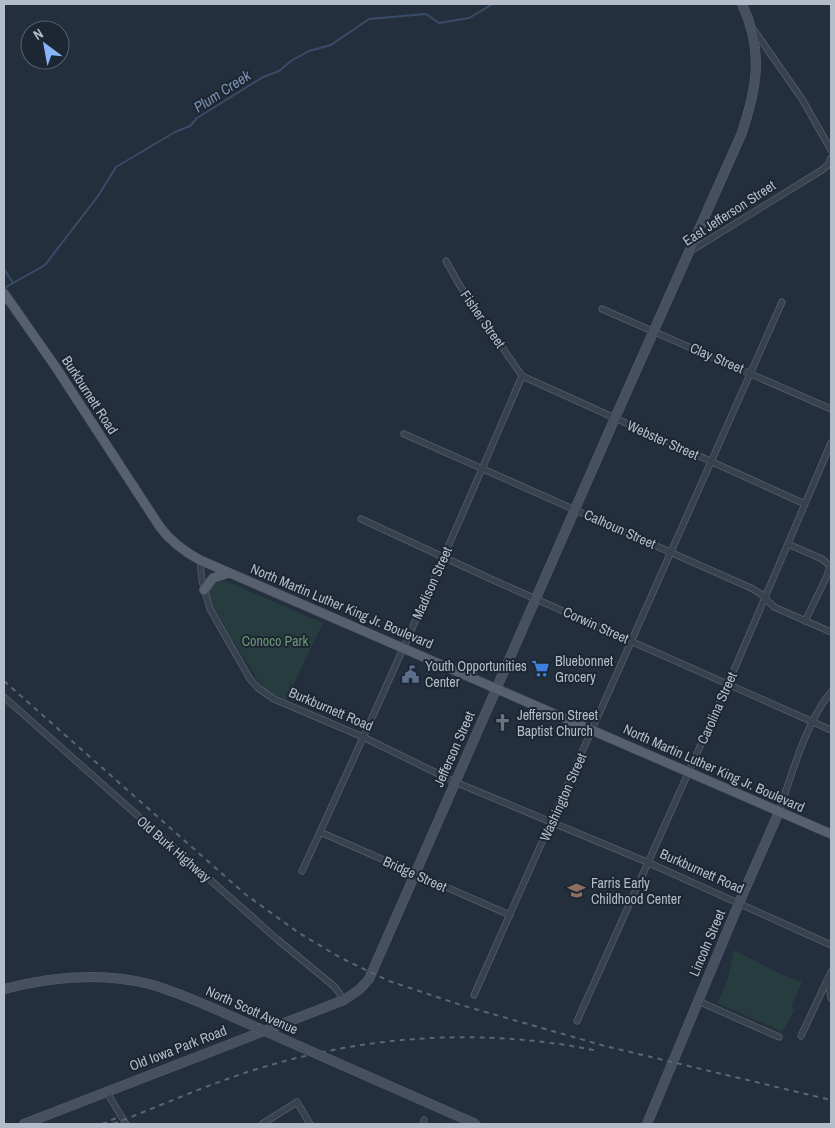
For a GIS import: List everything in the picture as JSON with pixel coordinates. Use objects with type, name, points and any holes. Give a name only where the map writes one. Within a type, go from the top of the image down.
[{"type":"main road","name":"Burkburnett Road","points":[[4,293],[55,366],[160,526],[174,544],[200,560]]},
{"type":"main road","name":"North Martin Luther King Jr. Boulevard","points":[[200,560],[831,834]]},
{"type":"main road","points":[[204,590],[213,578],[229,572]]},
{"type":"street","points":[[689,252],[730,163],[750,109],[756,77],[755,46],[749,18],[742,4]]},
{"type":"street","points":[[750,25],[802,99],[831,150]]},
{"type":"street","name":"East Jefferson Street","points":[[615,418],[689,252],[822,170],[828,165],[831,158]]},
{"type":"street","name":"Fisher Street","points":[[446,261],[460,286],[522,376]]},
{"type":"street","name":"Washington Street","points":[[474,995],[782,302]]},
{"type":"street","name":"Clay Street","points":[[602,309],[831,409]]},
{"type":"street","name":"Webster Street","points":[[522,376],[805,504]]},
{"type":"street","name":"Madison Street","points":[[302,871],[483,468],[522,376]]},
{"type":"street","name":"Jefferson Street","points":[[344,1000],[356,993],[369,979],[615,418]]},
{"type":"street","name":"Calhoun Street","points":[[404,434],[751,588],[774,607],[831,632]]},
{"type":"street","name":"Carolina Street","points":[[577,1021],[728,684],[831,443]]},
{"type":"street","name":"Corwin Street","points":[[361,519],[443,558],[831,730]]},
{"type":"street","points":[[788,544],[822,559],[830,566],[827,576],[804,621]]},
{"type":"street","name":"Burkburnett Road","points":[[200,560],[204,590],[210,609],[250,679],[258,688],[274,699],[363,737],[455,782],[648,862],[831,945]]},
{"type":"street","name":"Lincoln Street","points":[[646,1124],[779,812],[812,722],[831,692]]},
{"type":"street","name":"Old Burk Highway","points":[[4,697],[278,940],[335,987],[344,1000]]},
{"type":"street","name":"Bridge Street","points":[[320,832],[510,915]]},
{"type":"street","points":[[801,1036],[831,972]]},
{"type":"street","name":"North Scott Avenue","points":[[4,990],[62,979],[101,978],[128,980],[172,991],[476,1124]]},
{"type":"street","points":[[828,980],[831,998]]},
{"type":"street","name":"Old Iowa Park Road","points":[[24,1124],[344,1000]]},
{"type":"street","points":[[698,1001],[779,1036]]},
{"type":"street","points":[[106,1091],[126,1124]]},
{"type":"street","points":[[262,1124],[297,1102],[310,1124]]},
{"type":"green space","name":"Conoco Park","points":[[219,578],[323,623],[286,700],[262,687],[209,601],[208,589]]},
{"type":"green space","points":[[734,950],[779,973],[802,982],[791,1007],[795,1010],[782,1032],[718,1003],[728,978]]},
{"type":"waterway","name":"Plum Creek","points":[[6,287],[45,265],[98,196],[116,167],[175,132],[190,126],[197,118],[263,77],[279,71],[291,61],[309,51],[331,45],[369,19],[426,14],[439,23],[469,18],[493,4]]},
{"type":"waterway","points":[[4,269],[13,283]]},
{"type":"railway","points":[[4,681],[245,894],[299,933],[341,958],[389,981],[461,1005],[605,1046],[831,1100]]},
{"type":"railway","points":[[113,1124],[254,1070],[296,1058],[382,1042],[468,1037],[555,1043],[598,1051]]},
{"type":"railway","points":[[102,1124],[119,1117]]},
{"type":"place","name":"Bluebonnet Grocery","points":[[541,669]]},
{"type":"place","name":"Youth Opportunities Center","points":[[411,674]]},
{"type":"place","name":"Jefferson Street Baptist Church","points":[[503,723]]},
{"type":"place","name":"Farris Early Childhood Center","points":[[577,891]]}]
